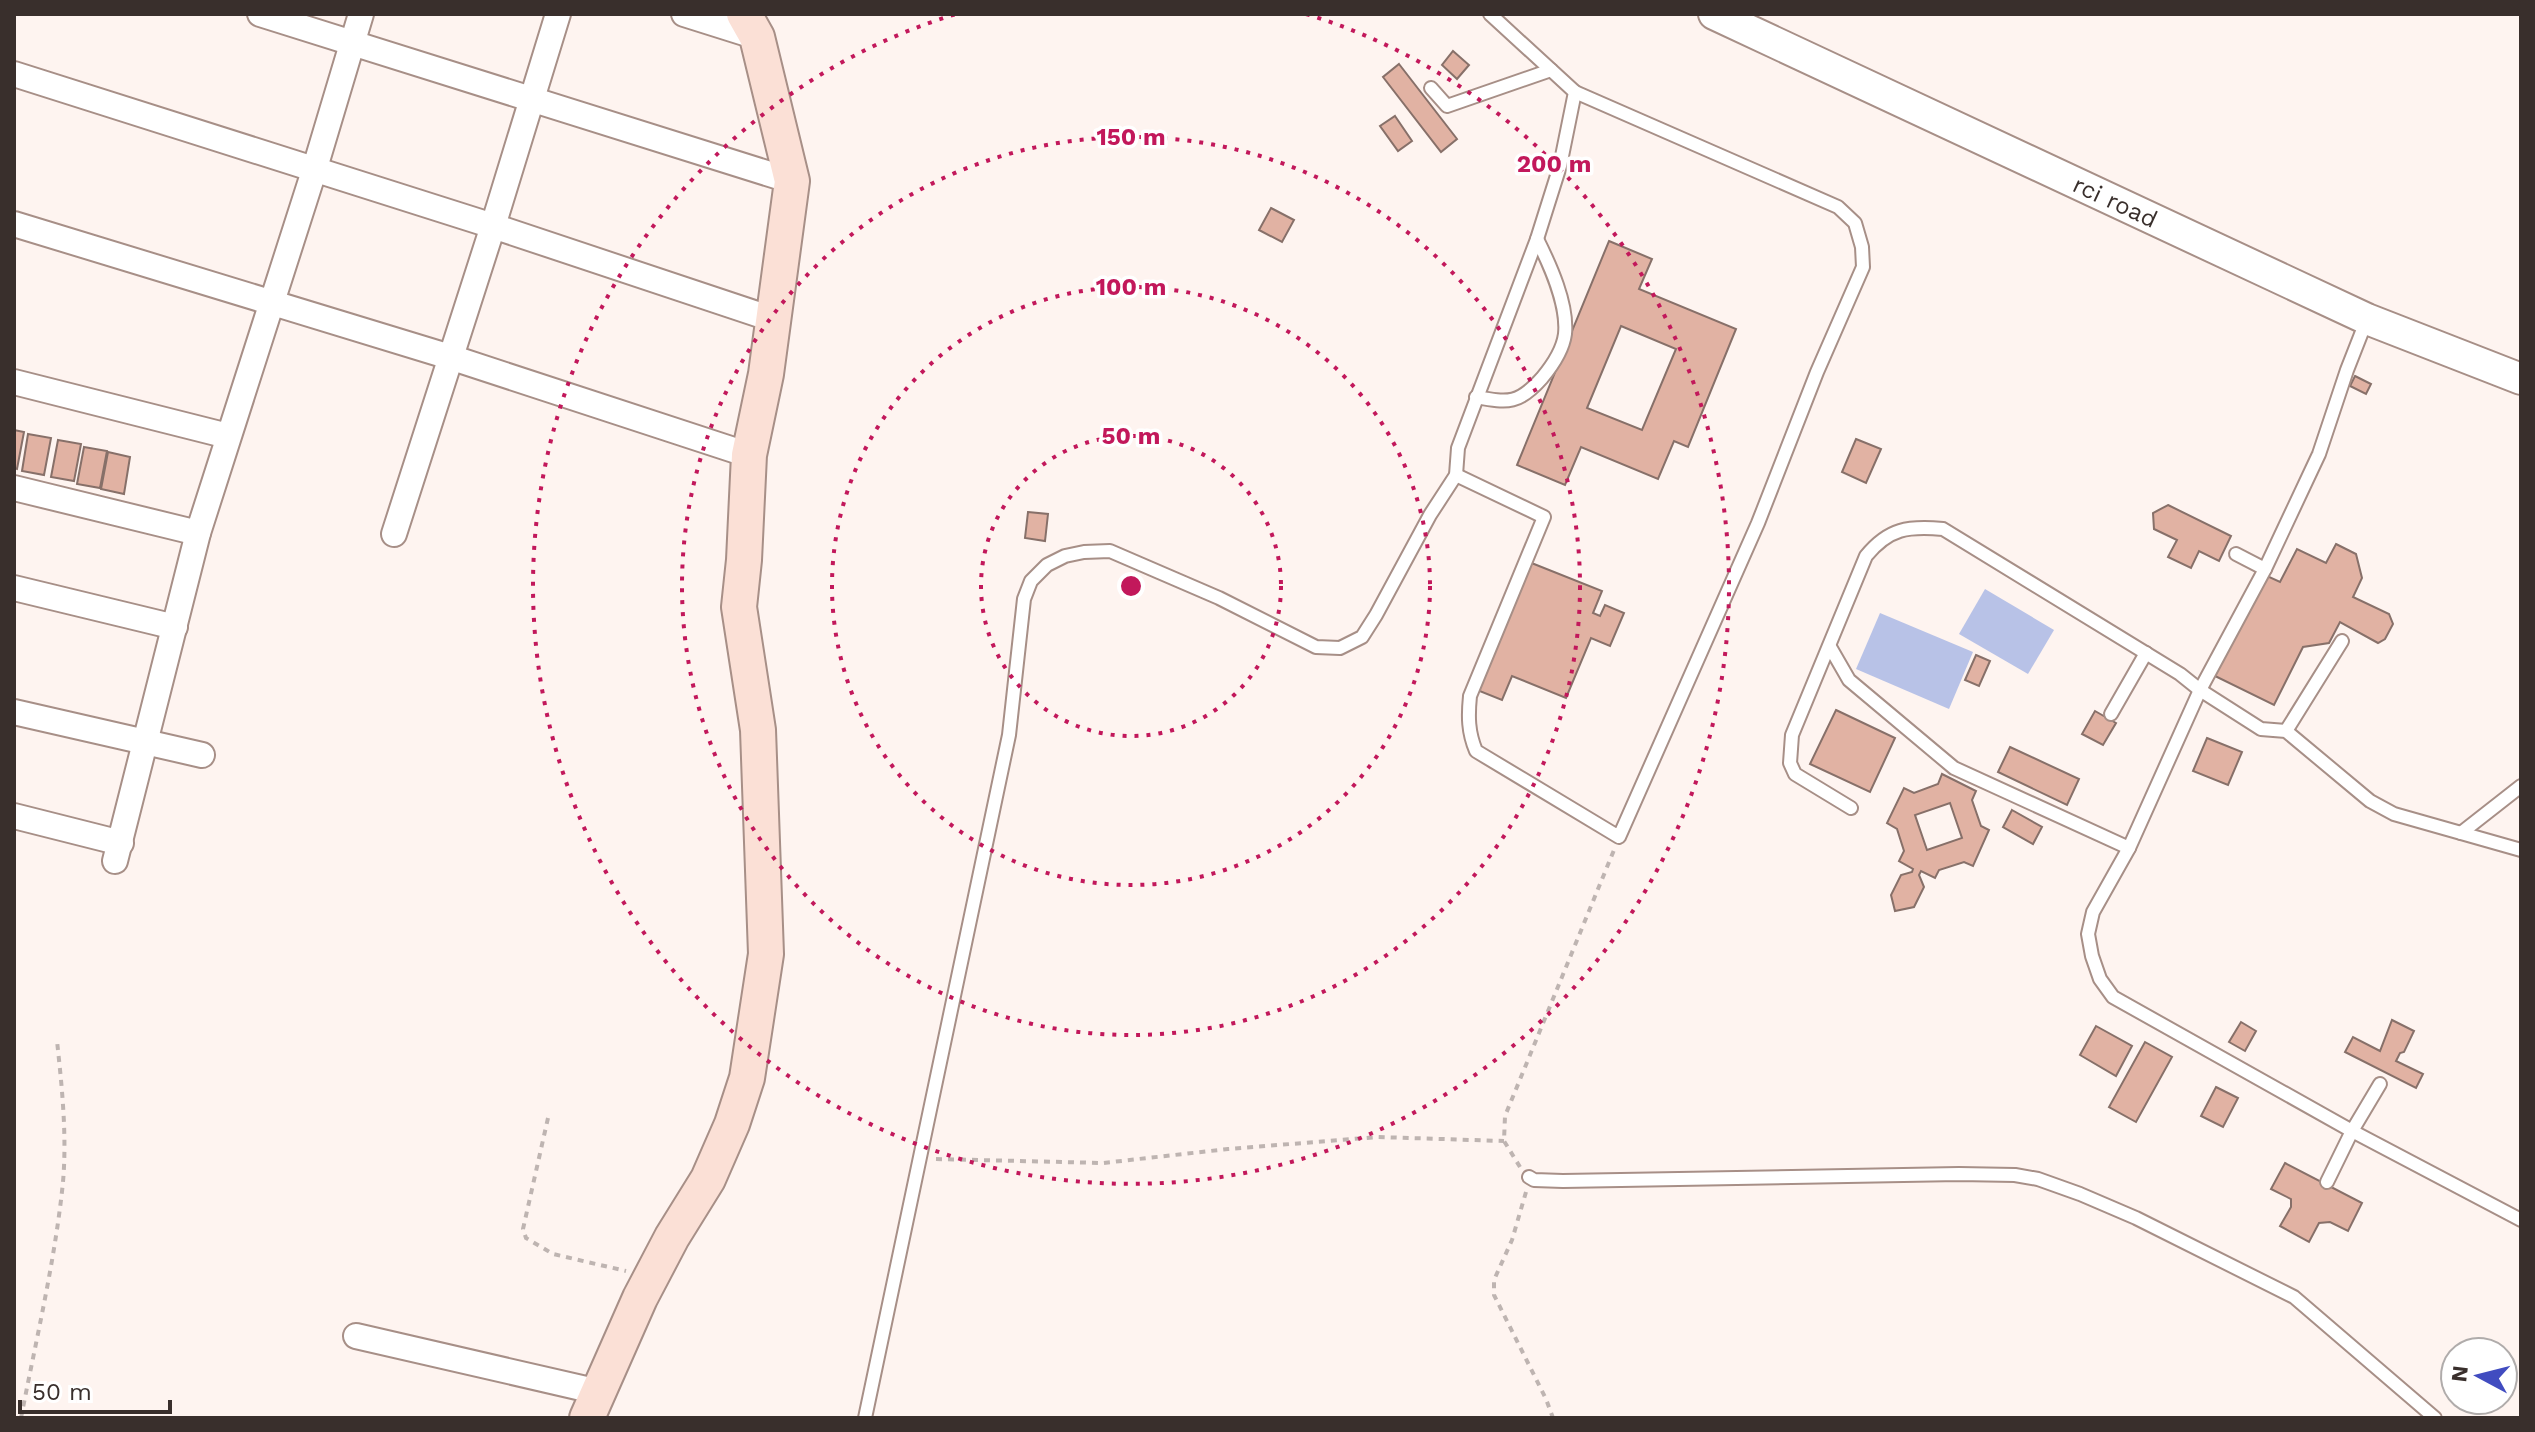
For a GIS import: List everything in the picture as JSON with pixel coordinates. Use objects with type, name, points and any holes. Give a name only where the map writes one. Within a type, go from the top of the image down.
[{"type":"main road","points":[[593,1405],[651,1276],[708,1179],[732,1124],[747,1078],[766,954],[758,730],[739,607],[749,455],[766,374],[792,181],[751,25]]},
{"type":"street","points":[[260,14],[792,181]]},
{"type":"street","points":[[14,816],[118,852],[198,533],[361,14]]},
{"type":"street","points":[[394,534],[558,14]]},
{"type":"street","points":[[684,14],[751,25]]},
{"type":"street","name":"rci road","points":[[1714,14],[2367,319],[2521,379]]},
{"type":"street","points":[[14,74],[493,226],[772,319]]},
{"type":"street","points":[[14,224],[450,357],[749,455]]},
{"type":"street","points":[[14,382],[228,436]]},
{"type":"street","points":[[14,488],[198,533]]},
{"type":"street","points":[[14,588],[175,627]]},
{"type":"street","points":[[14,712],[202,755]]},
{"type":"street","points":[[356,1336],[593,1405]]},
{"type":"lane","points":[[1456,475],[1544,517],[1470,696],[1470,736],[1476,751],[1619,837],[1758,523],[1817,372],[1863,267],[1862,247],[1855,223],[1838,207],[1575,92],[1490,14]]},
{"type":"lane","points":[[1431,88],[1447,106],[1551,70]]},
{"type":"lane","points":[[865,1418],[1009,735],[1024,599],[1031,581],[1047,565],[1065,556],[1110,551],[1219,598],[1316,647],[1340,648],[1362,637],[1430,515],[1456,475],[1458,448],[1537,239],[1560,166],[1575,92]]},
{"type":"lane","points":[[1476,397],[1500,402],[1527,396],[1553,366],[1565,335],[1562,304],[1554,275],[1537,239]]},
{"type":"lane","points":[[2367,319],[2342,381],[2319,454],[2265,569],[2200,690],[2129,848],[2093,912],[2088,934],[2100,979],[2113,997],[2352,1131],[2521,1220]]},
{"type":"lane","points":[[1851,808],[1795,774],[1790,763],[1792,735],[1866,556],[1881,538],[1921,527],[1943,529],[2180,674],[2261,729],[2286,731],[2370,801],[2394,814],[2521,850]]},
{"type":"lane","points":[[2236,554],[2265,569]]},
{"type":"lane","points":[[2286,731],[2342,641]]},
{"type":"lane","points":[[1830,647],[1849,680],[1954,768],[2129,848]]},
{"type":"lane","points":[[2111,714],[2146,653]]},
{"type":"lane","points":[[2461,833],[2521,786]]},
{"type":"lane","points":[[2327,1182],[2380,1084]]},
{"type":"lane","points":[[1529,1177],[1563,1181],[1959,1174],[2015,1175],[2038,1179],[2136,1218],[2294,1297],[2435,1418]]},
{"type":"path","points":[[1553,1418],[1494,1295],[1494,1280],[1512,1240],[1529,1177],[1517,1164],[1504,1141],[1505,1116],[1619,837]]},
{"type":"path","points":[[21,1418],[63,1181],[65,1135],[57,1041]]},
{"type":"path","points":[[548,1118],[523,1229],[526,1238],[553,1254],[579,1262],[651,1276]]},
{"type":"path","points":[[921,1159],[1103,1163],[1378,1137],[1504,1141]]},
{"type":"shaded area","points":[[1985,589],[2054,630],[2028,674],[1959,634]]},
{"type":"shaded area","points":[[1880,613],[1973,652],[1949,709],[1856,669]]},
{"type":"building","points":[[1453,51],[1469,65],[1457,79],[1442,65]]},
{"type":"building","points":[[1399,64],[1457,139],[1441,152],[1383,77]]},
{"type":"building","points":[[1395,116],[1412,141],[1398,151],[1380,126]]},
{"type":"building","points":[[1271,208],[1294,220],[1282,242],[1259,230]]},
{"type":"building","points":[[1609,241],[1652,259],[1639,289],[1736,329],[1688,447],[1674,441],[1658,479],[1581,447],[1565,485],[1517,465]],"holes":[[[1621,326],[1676,349],[1642,430],[1587,408]]]},
{"type":"building","points":[[2355,376],[2371,384],[2366,394],[2350,386]]},
{"type":"building","points":[[14,430],[24,432],[17,469],[14,468]]},
{"type":"building","points":[[28,434],[51,438],[44,475],[22,471]]},
{"type":"building","points":[[1856,439],[1881,449],[1866,483],[1842,472]]},
{"type":"building","points":[[58,440],[81,444],[74,481],[51,477]]},
{"type":"building","points":[[84,447],[107,451],[100,488],[77,484]]},
{"type":"building","points":[[108,452],[130,457],[124,494],[101,489]]},
{"type":"building","points":[[2168,505],[2231,536],[2219,561],[2199,551],[2191,568],[2168,557],[2177,540],[2154,529],[2153,513]]},
{"type":"building","points":[[1028,512],[1048,514],[1045,541],[1025,538]]},
{"type":"building","points":[[2336,544],[2356,554],[2362,578],[2353,597],[2389,614],[2393,624],[2385,639],[2378,643],[2340,622],[2329,643],[2303,647],[2274,705],[2215,676],[2265,575],[2280,582],[2297,549],[2326,563]]},
{"type":"building","points":[[1529,562],[1602,591],[1593,613],[1600,616],[1605,605],[1624,613],[1610,646],[1591,638],[1566,698],[1512,676],[1502,700],[1477,690]]},
{"type":"building","points":[[1976,655],[1990,661],[1979,686],[1965,680]]},
{"type":"building","points":[[1836,710],[1895,738],[1870,792],[1810,764]]},
{"type":"building","points":[[2095,711],[2116,723],[2103,745],[2082,734]]},
{"type":"building","points":[[2207,738],[2242,752],[2228,785],[2193,771]]},
{"type":"building","points":[[2010,747],[2079,779],[2067,805],[1998,772]]},
{"type":"building","points":[[1942,774],[1976,791],[1972,800],[1981,826],[1989,830],[1973,866],[1964,862],[1939,870],[1935,878],[1921,871],[1919,875],[1924,887],[1914,907],[1895,911],[1891,895],[1901,875],[1913,869],[1899,861],[1904,851],[1897,829],[1887,823],[1904,788],[1914,793],[1938,784]],"holes":[[[1950,803],[1962,838],[1927,850],[1915,815]]]},
{"type":"building","points":[[2012,810],[2042,827],[2033,844],[2003,827]]},
{"type":"building","points":[[2392,1020],[2414,1031],[2396,1061],[2423,1074],[2416,1088],[2345,1052],[2353,1037],[2380,1051]]},
{"type":"building","points":[[2241,1022],[2256,1031],[2245,1051],[2229,1042]]},
{"type":"building","points":[[2096,1026],[2132,1046],[2116,1076],[2080,1055]]},
{"type":"building","points":[[2145,1042],[2172,1057],[2136,1122],[2109,1107]]},
{"type":"building","points":[[2216,1087],[2238,1098],[2223,1127],[2201,1116]]},
{"type":"building","points":[[2285,1163],[2362,1203],[2348,1231],[2330,1222],[2319,1223],[2309,1242],[2280,1226],[2291,1207],[2291,1199],[2271,1189]]}]
